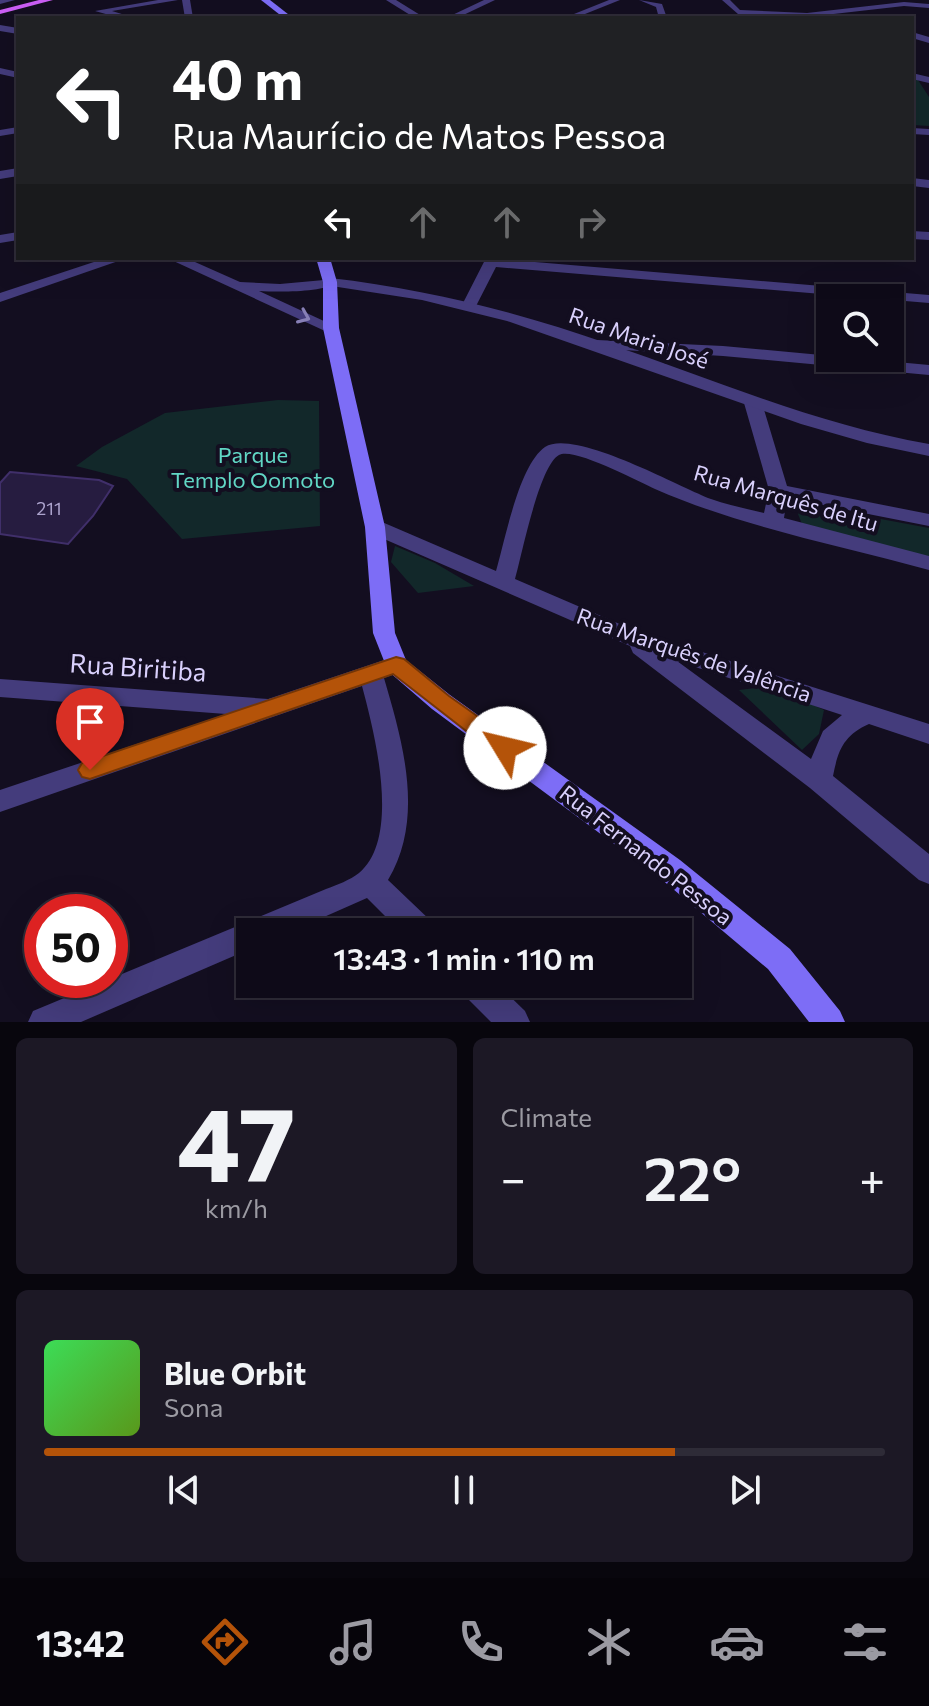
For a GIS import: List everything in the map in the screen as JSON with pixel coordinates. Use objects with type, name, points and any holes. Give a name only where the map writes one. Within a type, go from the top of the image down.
[{"type":"main road","points":[[0,11],[34,0]]},
{"type":"main road","points":[[0,11],[49,0]]},
{"type":"main road","points":[[265,0],[286,16]]},
{"type":"main road","points":[[324,260],[330,282],[331,328],[375,527],[384,633],[383,669]]},
{"type":"main road","name":"Rua Fernando Pessoa","points":[[383,669],[441,702],[670,869],[779,959],[829,1022]]},
{"type":"street","points":[[0,2],[11,0]]},
{"type":"street","points":[[122,16],[99,11],[174,0]]},
{"type":"street","points":[[390,0],[418,16]]},
{"type":"street","points":[[455,16],[491,0]]},
{"type":"street","points":[[573,16],[616,0]]},
{"type":"street","points":[[643,0],[659,6],[662,16]]},
{"type":"street","points":[[726,0],[737,15],[786,15],[904,4]]},
{"type":"street","points":[[779,0],[786,15]]},
{"type":"street","points":[[884,0],[929,6]]},
{"type":"street","points":[[863,8],[920,15]]},
{"type":"street","points":[[0,298],[114,260]]},
{"type":"street","points":[[470,305],[492,260],[929,299]]},
{"type":"street","points":[[203,264],[225,283],[331,328]]},
{"type":"street","name":"Rua Maria José","points":[[225,283],[280,288],[330,282],[418,294],[470,305],[597,345],[753,403],[860,437],[929,450]]},
{"type":"street","points":[[597,345],[723,351],[929,370]]},
{"type":"street","points":[[753,403],[779,490],[773,521]]},
{"type":"street","name":"Rua Marquês de Itu","points":[[503,583],[536,471],[552,451],[563,448],[590,453],[706,504],[929,563]]},
{"type":"street","points":[[779,490],[929,520]]},
{"type":"street","name":"Rua Marquês de Valência","points":[[375,527],[628,637],[929,734]]},
{"type":"street","points":[[628,637],[819,780],[929,871]]},
{"type":"street","points":[[0,801],[383,669],[395,771],[394,820],[389,843],[371,883],[288,918]]},
{"type":"street","name":"Rua Biritiba","points":[[0,688],[271,708]]},
{"type":"street","points":[[819,780],[824,756],[836,732],[842,724],[867,715]]},
{"type":"street","points":[[371,883],[407,918]]},
{"type":"street","points":[[44,1022],[236,940]]},
{"type":"street","points":[[489,998],[514,1022]]},
{"type":"green space","points":[[914,80],[918,80],[929,97],[929,126],[914,125]]},
{"type":"green space","name":"Parque Templo Oomoto","points":[[278,400],[319,401],[320,526],[182,539],[127,479],[76,466],[102,447],[165,413]]},
{"type":"green space","points":[[806,505],[929,528],[929,560],[802,524],[798,514]]},
{"type":"green space","points":[[395,546],[435,563],[474,586],[418,593],[391,562]]},
{"type":"green space","points":[[772,686],[824,710],[819,734],[802,750],[739,690]]},
{"type":"building","points":[[10,472],[99,480],[113,486],[93,516],[68,544],[0,534],[0,483]]},
{"type":"route","points":[[90,770],[396,665],[505,748]]}]
